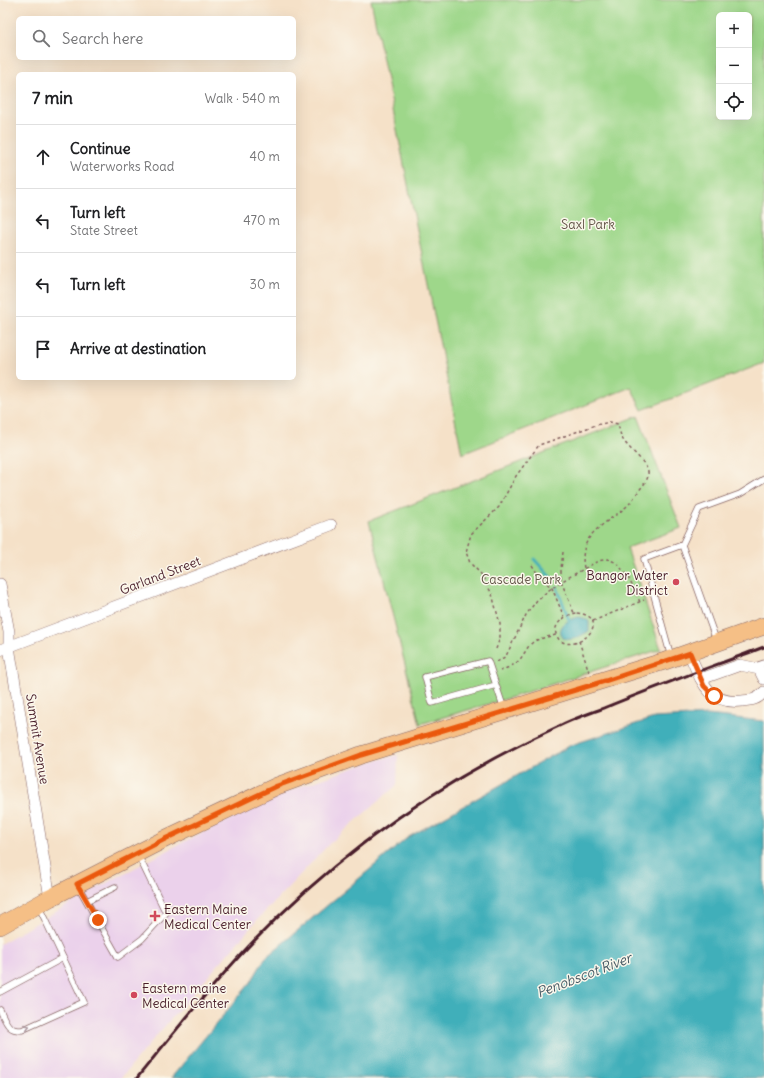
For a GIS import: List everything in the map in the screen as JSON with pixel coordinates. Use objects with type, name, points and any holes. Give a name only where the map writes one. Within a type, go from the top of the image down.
[{"type":"main road","points":[[0,926],[77,884],[277,786],[361,755],[504,712],[690,653],[764,626]]},
{"type":"street","name":"Garland Street","points":[[5,648],[331,525]]},
{"type":"street","name":"Summit Avenue","points":[[0,584],[9,632],[5,648],[44,901]]},
{"type":"street","points":[[690,653],[701,679],[710,692],[720,700],[738,702],[749,701],[758,699],[764,692]]},
{"type":"street","points":[[701,679],[740,665],[759,669],[764,679]]},
{"type":"lane","points":[[671,659],[644,559],[682,545],[699,509],[740,494],[764,478]]},
{"type":"lane","points":[[682,545],[717,642]]},
{"type":"lane","points":[[496,685],[432,703],[425,677],[488,660],[496,685],[504,712]]},
{"type":"lane","points":[[753,667],[764,663]]},
{"type":"lane","points":[[77,884],[118,957],[142,939],[166,913],[137,854]]},
{"type":"lane","points":[[87,901],[115,886]]},
{"type":"lane","points":[[0,1010],[8,1026],[15,1030],[22,1030],[84,1002],[63,958],[44,901]]},
{"type":"lane","points":[[0,992],[63,958]]},
{"type":"path","points":[[496,649],[500,638],[500,624],[492,594],[481,574],[470,563],[466,552],[471,534],[499,507],[516,476],[539,445],[596,424],[610,422],[618,424],[622,438],[646,466],[648,473],[646,481],[627,506],[602,524],[588,538],[583,549],[582,560],[584,568]]},
{"type":"path","points":[[563,552],[560,569],[561,581],[575,614]]},
{"type":"path","points":[[490,666],[506,656],[526,615],[537,600],[561,581],[598,561],[608,560],[617,563],[628,577],[640,602]]},
{"type":"path","points":[[532,565],[539,576],[552,588],[565,617]]},
{"type":"path","points":[[593,621],[644,600]]},
{"type":"path","points":[[575,614],[585,614],[590,617],[593,621],[593,627],[590,633],[579,641],[564,643],[559,640],[556,635],[556,628],[559,622],[565,617],[575,614]]},
{"type":"path","points":[[492,673],[511,667],[521,660],[532,643],[556,635]]},
{"type":"path","points":[[579,641],[589,672]]},
{"type":"shaded area","name":"Eastern Maine Medical Center","points":[[398,755],[397,785],[329,844],[258,919],[121,1078],[0,1078],[0,944],[101,886],[193,837],[291,790],[373,761]]},
{"type":"green space","name":"Saxl Park","points":[[371,0],[764,0],[764,363],[642,410],[631,387],[462,454]]},
{"type":"green space","name":"Cascade Park","points":[[638,416],[681,528],[627,548],[661,649],[509,698],[420,724],[369,521]]},
{"type":"water","points":[[579,617],[587,619],[589,622],[589,631],[573,639],[563,638],[561,630],[564,624],[571,619]]},
{"type":"water","name":"Penobscot River","points":[[708,715],[764,721],[764,1078],[171,1078],[251,982],[265,958],[407,838],[571,745],[654,718]]},
{"type":"waterway","points":[[534,559],[552,579]]},
{"type":"waterway","points":[[557,587],[569,620]]},
{"type":"railway","points":[[137,1078],[205,995],[248,947],[317,881],[392,822],[472,771],[563,724],[664,684],[764,647]]},
{"type":"place","name":"Bangor Water District","points":[[676,582]]},
{"type":"place","name":"Eastern Maine Medical Center","points":[[155,916]]},
{"type":"place","name":"Eastern maine Medical Center","points":[[134,995]]},
{"type":"route","points":[[98,920],[77,884],[167,838],[277,786],[361,755],[605,681],[690,653],[704,686],[714,696]]}]
